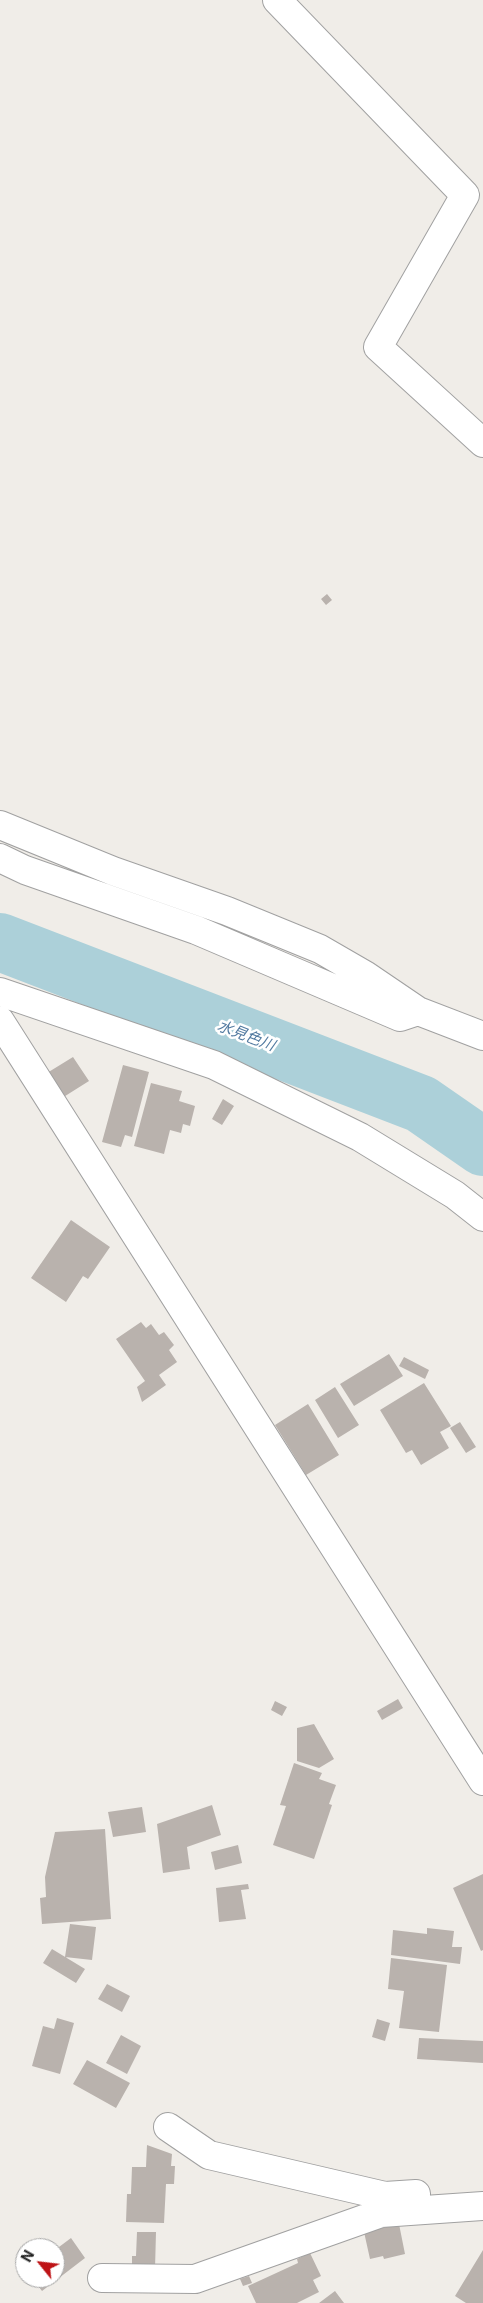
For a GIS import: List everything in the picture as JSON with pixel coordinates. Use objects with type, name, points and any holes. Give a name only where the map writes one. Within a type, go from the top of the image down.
[{"type":"street","points":[[278,0],[465,195],[378,346],[483,443]]},
{"type":"street","points":[[0,825],[112,871],[227,911],[320,949],[366,975],[418,1011],[483,1036]]},
{"type":"street","points":[[0,858],[24,870],[196,930],[400,1017],[418,1011]]},
{"type":"street","points":[[0,992],[214,1065],[360,1137],[455,1195],[483,1217]]},
{"type":"street","points":[[0,1021],[483,1781]]},
{"type":"street","points":[[168,2128],[209,2155],[385,2196],[483,2191]]},
{"type":"street","points":[[102,2278],[195,2279],[381,2213],[483,2206]]},
{"type":"building","points":[[327,594],[332,600],[326,605],[321,599]]},
{"type":"building","points":[[73,1057],[89,1081],[62,1098],[47,1073]]},
{"type":"building","points":[[123,1065],[149,1072],[132,1137],[125,1135],[121,1147],[102,1142]]},
{"type":"building","points":[[151,1083],[182,1091],[179,1101],[195,1106],[190,1126],[183,1124],[181,1133],[170,1130],[164,1154],[134,1146]]},
{"type":"building","points":[[223,1099],[234,1106],[222,1125],[212,1119]]},
{"type":"building","points":[[71,1220],[110,1247],[88,1279],[83,1276],[66,1302],[31,1278]]},
{"type":"building","points":[[141,1322],[146,1328],[151,1324],[159,1335],[164,1332],[174,1345],[169,1350],[177,1362],[159,1375],[166,1385],[142,1402],[137,1387],[145,1381],[116,1339]]},
{"type":"building","points":[[389,1354],[403,1376],[354,1406],[340,1384]]},
{"type":"building","points":[[404,1357],[429,1370],[425,1379],[399,1366]]},
{"type":"building","points":[[424,1383],[451,1426],[440,1432],[449,1448],[421,1465],[412,1450],[406,1453],[380,1410]]},
{"type":"building","points":[[335,1387],[359,1425],[338,1438],[315,1400]]},
{"type":"building","points":[[308,1404],[339,1455],[306,1475],[275,1425]]},
{"type":"building","points":[[460,1422],[476,1447],[466,1453],[450,1428]]},
{"type":"building","points":[[398,1699],[403,1708],[382,1720],[377,1711]]},
{"type":"building","points":[[275,1701],[287,1707],[282,1716],[271,1710]]},
{"type":"building","points":[[314,1724],[334,1759],[319,1768],[297,1761],[297,1728]]},
{"type":"building","points":[[294,1763],[322,1773],[319,1779],[336,1785],[329,1804],[332,1805],[314,1859],[273,1845],[286,1806],[280,1805]]},
{"type":"building","points":[[212,1805],[221,1835],[187,1847],[190,1869],[163,1873],[157,1824]]},
{"type":"building","points":[[142,1807],[146,1832],[113,1837],[108,1812]]},
{"type":"building","points":[[105,1829],[111,1919],[42,1924],[40,1898],[46,1897],[45,1877],[55,1832]]},
{"type":"building","points":[[238,1845],[242,1863],[215,1870],[211,1852]]},
{"type":"building","points":[[483,1874],[483,1950],[481,1951],[453,1888]]},
{"type":"building","points":[[248,1884],[249,1889],[241,1890],[246,1919],[219,1922],[216,1888]]},
{"type":"building","points":[[70,1924],[96,1927],[92,1960],[65,1957]]},
{"type":"building","points":[[427,1928],[454,1931],[452,1947],[462,1947],[460,1964],[391,1955],[393,1930],[427,1934]]},
{"type":"building","points":[[52,1949],[85,1969],[76,1983],[43,1963]]},
{"type":"building","points":[[391,1958],[447,1965],[439,2032],[399,2028],[404,1991],[388,1989]]},
{"type":"building","points":[[107,1984],[130,1996],[122,2012],[98,1999]]},
{"type":"building","points":[[57,2018],[74,2023],[60,2074],[32,2066],[43,2026],[54,2029]]},
{"type":"building","points":[[377,2019],[390,2023],[385,2041],[372,2037]]},
{"type":"building","points":[[121,2035],[141,2046],[127,2074],[106,2063]]},
{"type":"building","points":[[419,2038],[483,2041],[483,2063],[417,2059]]},
{"type":"building","points":[[87,2060],[130,2083],[116,2108],[73,2084]]},
{"type":"building","points":[[147,2145],[172,2154],[171,2166],[175,2166],[174,2184],[166,2184],[164,2223],[126,2222],[127,2194],[131,2194],[132,2167],[146,2167]]},
{"type":"building","points":[[399,2224],[405,2254],[384,2259],[383,2256],[370,2259],[364,2232]]},
{"type":"building","points":[[137,2232],[156,2232],[155,2269],[132,2269],[132,2256],[136,2256]]},
{"type":"building","points":[[71,2238],[85,2258],[65,2273],[65,2242]]},
{"type":"building","points":[[483,2250],[483,2303],[466,2303],[455,2296]]},
{"type":"building","points":[[310,2253],[321,2276],[313,2280],[319,2292],[297,2303],[256,2303],[248,2286],[298,2263],[297,2259]]},
{"type":"building","points":[[249,2276],[252,2283],[243,2286],[240,2279]]},
{"type":"building","points":[[335,2291],[344,2303],[319,2303]]},
{"type":"waterway","name":"水見色川","points":[[0,942],[421,1104],[483,1147]]}]
